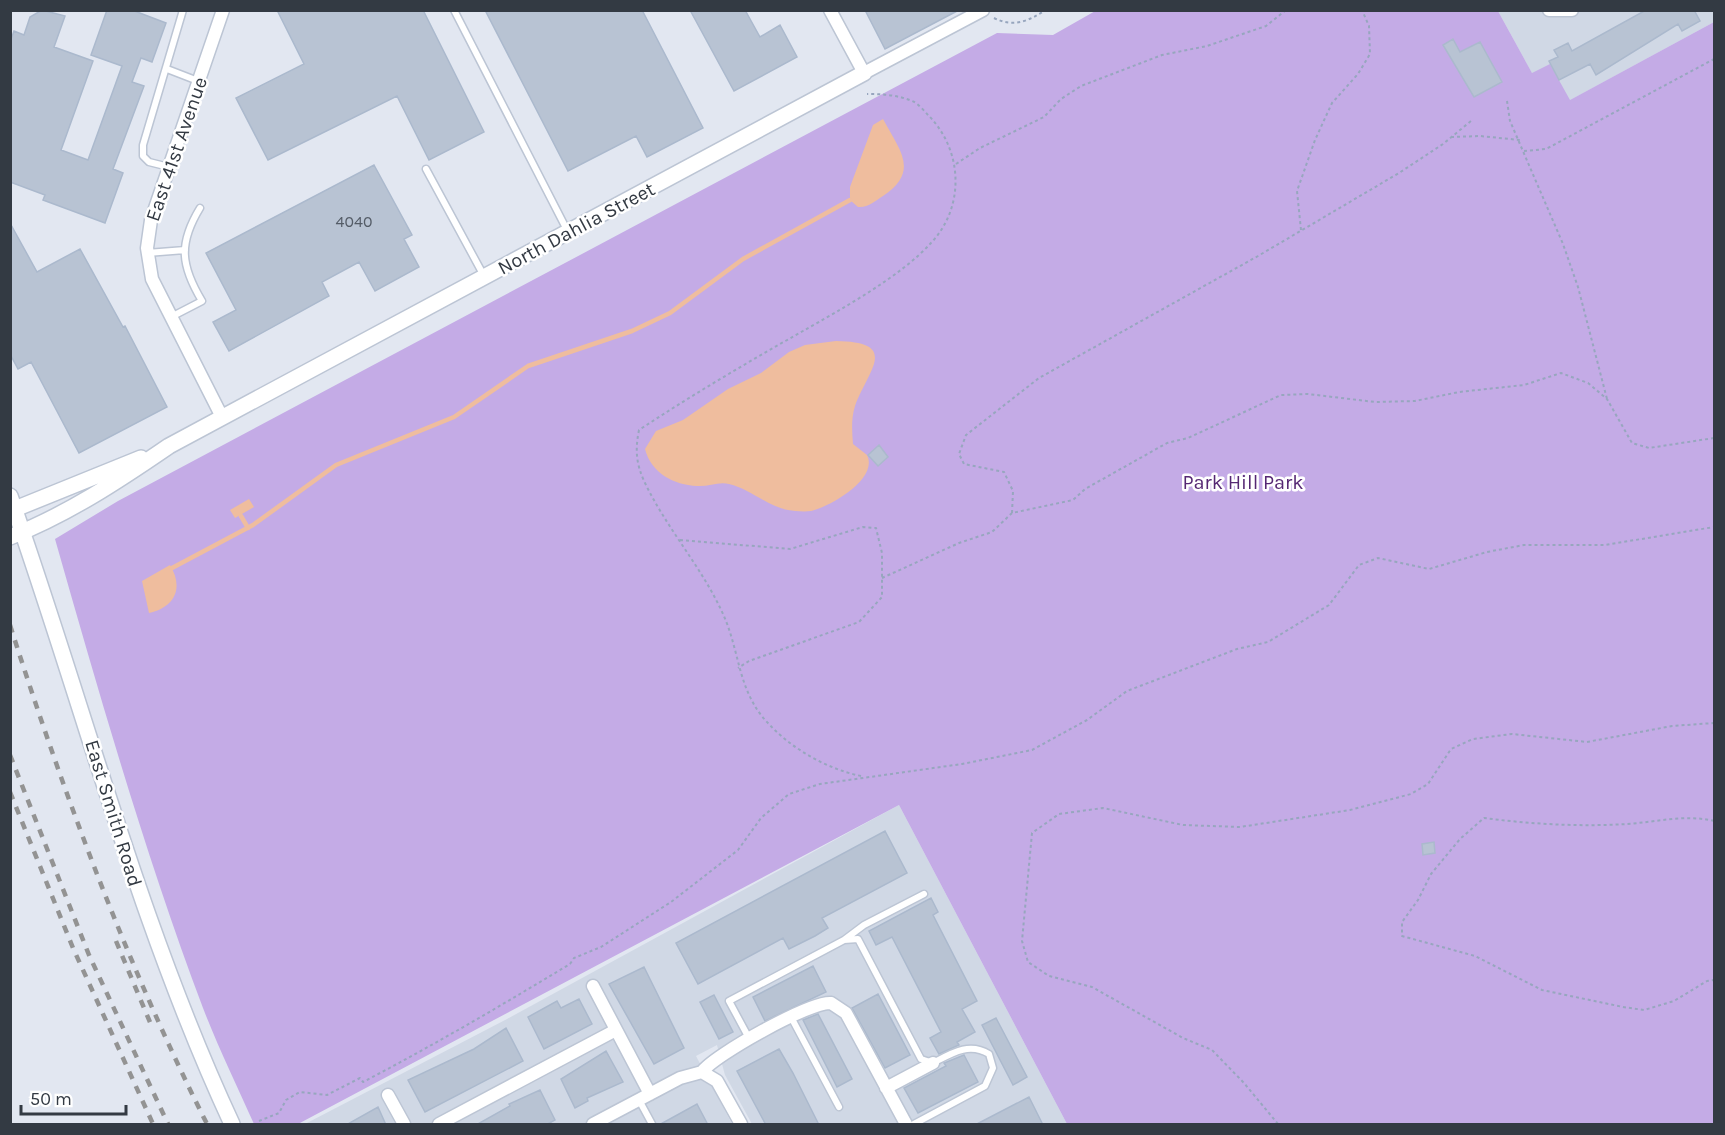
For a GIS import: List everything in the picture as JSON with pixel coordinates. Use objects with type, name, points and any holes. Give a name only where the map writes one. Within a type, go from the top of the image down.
[{"type":"street","name":"East 41st Avenue","points":[[222,417],[152,279],[147,253],[151,220],[223,10]]},
{"type":"street","points":[[830,10],[864,73]]},
{"type":"street","points":[[1549,10],[1572,10]]},
{"type":"street","name":"North Dahlia Street","points":[[17,534],[58,516],[169,446],[222,417],[982,11]]},
{"type":"street","name":"North Dahlia Street","points":[[12,505],[169,446]]},
{"type":"street","name":"East Smith Road","points":[[12,505],[17,534],[158,948],[193,1038],[232,1125]]},
{"type":"street","points":[[593,986],[616,1030],[645,1097]]},
{"type":"street","points":[[593,1125],[687,1075],[702,1072],[711,1061],[819,1003],[837,1005],[846,1013],[906,1125]]},
{"type":"street","points":[[440,1125],[616,1030]]},
{"type":"street","points":[[886,1088],[933,1063]]},
{"type":"street","points":[[702,1072],[717,1081],[741,1125]]},
{"type":"street","points":[[388,1095],[404,1125]]},
{"type":"lane","points":[[169,167],[149,162],[143,156],[143,145],[183,10]]},
{"type":"lane","points":[[454,10],[568,232]]},
{"type":"lane","points":[[167,69],[198,82]]},
{"type":"lane","points":[[426,169],[484,277]]},
{"type":"lane","points":[[171,317],[202,302],[192,284],[185,250],[187,229],[200,208]]},
{"type":"lane","points":[[147,253],[185,250]]},
{"type":"lane","points":[[750,1040],[729,1001],[844,940],[864,925],[924,894]]},
{"type":"lane","points":[[844,940],[858,939],[921,1059],[933,1063],[968,1048],[981,1049],[989,1054],[993,1068],[985,1086],[914,1125]]},
{"type":"lane","points":[[791,1017],[839,1107]]},
{"type":"lane","points":[[645,1097],[652,1125]]},
{"type":"path","points":[[982,11],[1006,24],[1025,22],[1046,10]]},
{"type":"path","points":[[956,164],[980,148],[1044,117],[1060,99],[1081,86],[1161,55],[1207,46],[1266,26],[1286,10]]},
{"type":"path","points":[[1301,230],[1297,190],[1315,140],[1332,103],[1358,74],[1370,54],[1369,26],[1362,10]]},
{"type":"path","points":[[1524,151],[1546,149],[1714,59]]},
{"type":"path","points":[[865,777],[825,765],[774,730],[760,714],[744,687],[726,621],[645,483],[635,454],[639,430],[683,401],[834,315],[923,251],[949,217],[956,189],[956,164],[951,149],[937,124],[914,101],[888,94],[867,94]]},
{"type":"path","points":[[1507,101],[1510,121],[1563,244],[1578,287],[1607,399],[1632,443],[1649,448],[1714,438]]},
{"type":"path","points":[[1012,513],[1013,490],[1004,472],[964,464],[959,454],[966,435],[1039,378],[1399,173],[1471,121]]},
{"type":"path","points":[[1451,137],[1480,136],[1520,140]]},
{"type":"path","points":[[882,578],[959,543],[992,532],[1012,513],[1073,500],[1085,489],[1167,443],[1188,438],[1281,395],[1308,394],[1375,402],[1415,401],[1459,392],[1524,385],[1561,373],[1588,383],[1607,399]]},
{"type":"path","points":[[259,1121],[279,1113],[286,1100],[300,1092],[327,1095],[360,1078],[363,1082],[490,1012],[570,964],[586,951],[601,947],[670,902],[738,850],[761,818],[789,794],[820,784],[962,764],[1032,750],[1087,720],[1127,690],[1237,649],[1268,642],[1329,605],[1359,565],[1378,558],[1429,569],[1487,552],[1524,545],[1605,545],[1714,527]]},
{"type":"path","points":[[680,540],[790,549],[863,528],[876,528],[882,553],[882,597],[859,622],[749,661],[738,669]]},
{"type":"path","points":[[1278,1125],[1244,1083],[1212,1050],[1184,1038],[1092,987],[1049,976],[1028,962],[1022,941],[1032,833],[1059,814],[1103,808],[1183,825],[1240,827],[1350,810],[1411,794],[1428,784],[1451,749],[1473,739],[1512,734],[1587,742],[1672,726],[1714,723]]},
{"type":"path","points":[[1714,821],[1677,818],[1626,824],[1535,823],[1484,818],[1460,838],[1431,874],[1418,900],[1402,922],[1402,936],[1475,956],[1542,990],[1623,1007],[1644,1010],[1674,1001],[1707,981],[1714,981]]},
{"type":"shaded area","points":[[1498,11],[1714,11],[1714,22],[1552,110]]},
{"type":"shaded area","points":[[883,119],[900,151],[904,169],[894,187],[871,204],[858,207],[850,200],[850,187],[873,125]]},
{"type":"shaded area","points":[[836,341],[868,347],[874,353],[875,360],[855,406],[852,420],[853,444],[867,455],[869,464],[859,482],[840,498],[811,511],[788,510],[729,484],[701,486],[680,483],[665,476],[652,465],[645,449],[656,431],[683,420],[728,389],[761,373],[789,352],[805,345]]},
{"type":"shaded area","points":[[249,499],[254,507],[235,518],[230,510]]},
{"type":"shaded area","points":[[170,565],[176,581],[174,595],[165,606],[149,613],[142,581]]},
{"type":"shaded area","points":[[899,805],[1067,1124],[752,1124],[725,1075],[717,1045],[696,1056],[732,1124],[305,1124],[507,1019]]},
{"type":"green space","name":"Park Hill Park","points":[[1097,10],[1498,11],[1532,73],[1550,64],[1570,100],[1714,22],[1714,1124],[1067,1124],[899,805],[298,1124],[254,1124],[209,1023],[162,892],[106,716],[55,539],[118,501],[997,33],[1053,35]]},
{"type":"building","points":[[42,10],[65,16],[54,47],[93,61],[61,150],[88,160],[122,66],[91,55],[107,10],[132,10],[166,23],[152,62],[141,58],[132,82],[144,86],[113,169],[123,173],[105,223],[43,200],[45,195],[10,182],[10,42],[14,31],[24,35],[30,17]]},
{"type":"building","points":[[277,10],[423,10],[484,132],[429,160],[397,96],[268,160],[236,98],[304,64]]},
{"type":"building","points":[[485,10],[642,10],[703,128],[647,157],[636,136],[568,171]]},
{"type":"building","points":[[690,10],[745,10],[760,37],[780,25],[797,57],[734,91]]},
{"type":"building","points":[[865,10],[959,10],[885,49]]},
{"type":"building","points":[[1646,10],[1694,10],[1700,21],[1682,31],[1678,24],[1596,75],[1590,64],[1559,80],[1549,61],[1558,57],[1554,50],[1568,43],[1572,51]]},
{"type":"building","points":[[1453,39],[1460,52],[1480,42],[1502,82],[1474,97],[1443,45]]},
{"type":"building","points":[[374,165],[412,235],[404,239],[419,267],[375,291],[359,262],[322,282],[329,296],[229,351],[213,322],[236,310],[206,253]]},
{"type":"building","points":[[10,223],[37,272],[80,249],[123,327],[125,326],[167,407],[79,453],[31,362],[18,369],[10,354]]},
{"type":"building","points":[[879,445],[888,457],[878,466],[868,455]]},
{"type":"building","points":[[885,831],[907,873],[822,918],[828,928],[815,936],[789,949],[783,938],[698,984],[676,943]]},
{"type":"building","points":[[1434,842],[1435,853],[1423,855],[1422,844]]},
{"type":"building","points":[[931,898],[938,912],[933,915],[977,1001],[962,1009],[975,1032],[957,1042],[959,1045],[939,1054],[930,1038],[941,1032],[892,937],[876,945],[869,931]]},
{"type":"building","points":[[813,966],[826,992],[765,1021],[753,997]]},
{"type":"building","points":[[644,967],[684,1048],[654,1064],[609,984]]},
{"type":"building","points":[[878,994],[910,1055],[885,1068],[852,1008]]},
{"type":"building","points":[[714,995],[733,1032],[719,1039],[700,1002]]},
{"type":"building","points":[[579,999],[592,1024],[544,1049],[528,1017],[557,1001],[561,1008]]},
{"type":"building","points":[[818,1014],[852,1079],[837,1087],[803,1020]]},
{"type":"building","points":[[996,1018],[1027,1077],[1013,1085],[982,1025]]},
{"type":"building","points":[[506,1028],[523,1061],[425,1112],[408,1080],[474,1049]]},
{"type":"building","points":[[779,1049],[819,1125],[766,1125],[737,1071]]},
{"type":"building","points":[[606,1051],[623,1082],[587,1098],[588,1101],[575,1108],[561,1079]]},
{"type":"building","points":[[964,1055],[978,1082],[918,1113],[904,1088],[946,1066],[944,1063]]},
{"type":"building","points":[[540,1090],[555,1120],[546,1125],[476,1125],[510,1106],[509,1104]]},
{"type":"building","points":[[1029,1097],[1043,1125],[975,1125]]},
{"type":"building","points":[[697,1104],[708,1125],[659,1125]]},
{"type":"building","points":[[378,1107],[386,1125],[346,1125]]},
{"type":"waterway","points":[[172,568],[253,525],[336,465],[454,417],[528,366],[632,331],[670,313],[743,259],[850,200]]},
{"type":"waterway","points":[[241,516],[248,528]]},
{"type":"railway","points":[[10,625],[52,752],[99,879],[150,1003],[207,1124]]},
{"type":"railway","points":[[10,755],[89,955],[168,1124]]},
{"type":"railway","points":[[10,792],[73,948],[153,1124]]},
{"type":"railway","points":[[116,941],[152,1027]]}]
